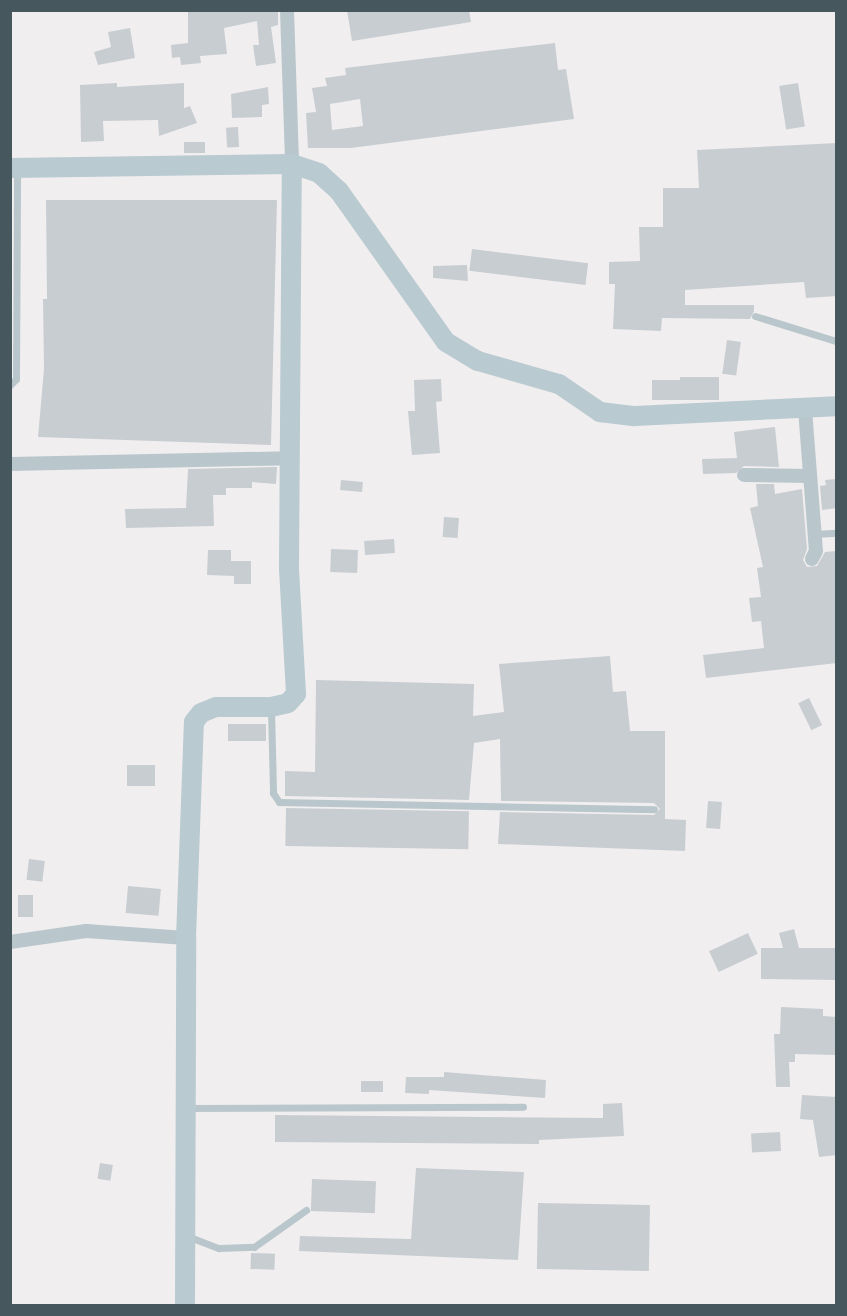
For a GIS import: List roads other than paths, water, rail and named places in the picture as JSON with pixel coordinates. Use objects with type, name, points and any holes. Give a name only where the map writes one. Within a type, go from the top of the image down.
[{"type":"street","points":[[185,1305],[186,938],[194,722],[201,713],[216,707],[271,706],[288,703],[296,694],[289,568],[292,164],[287,10]]},
{"type":"street","points":[[14,168],[292,164],[319,172],[339,191],[446,342],[478,361],[559,384],[600,412],[635,416],[837,406]]},
{"type":"street","points":[[805,409],[814,534],[812,559]]},
{"type":"street","points":[[10,464],[290,458]]},
{"type":"street","points":[[744,475],[810,476]]},
{"type":"street","points":[[10,942],[86,931],[186,938]]},
{"type":"lane","points":[[10,385],[16,379],[14,168]]},
{"type":"lane","points":[[755,316],[837,341]]},
{"type":"lane","points":[[814,534],[837,533]]},
{"type":"lane","points":[[271,706],[273,793],[279,802],[654,809]]},
{"type":"lane","points":[[187,1108],[523,1107]]},
{"type":"lane","points":[[185,1234],[219,1248],[254,1247],[306,1210]]}]
